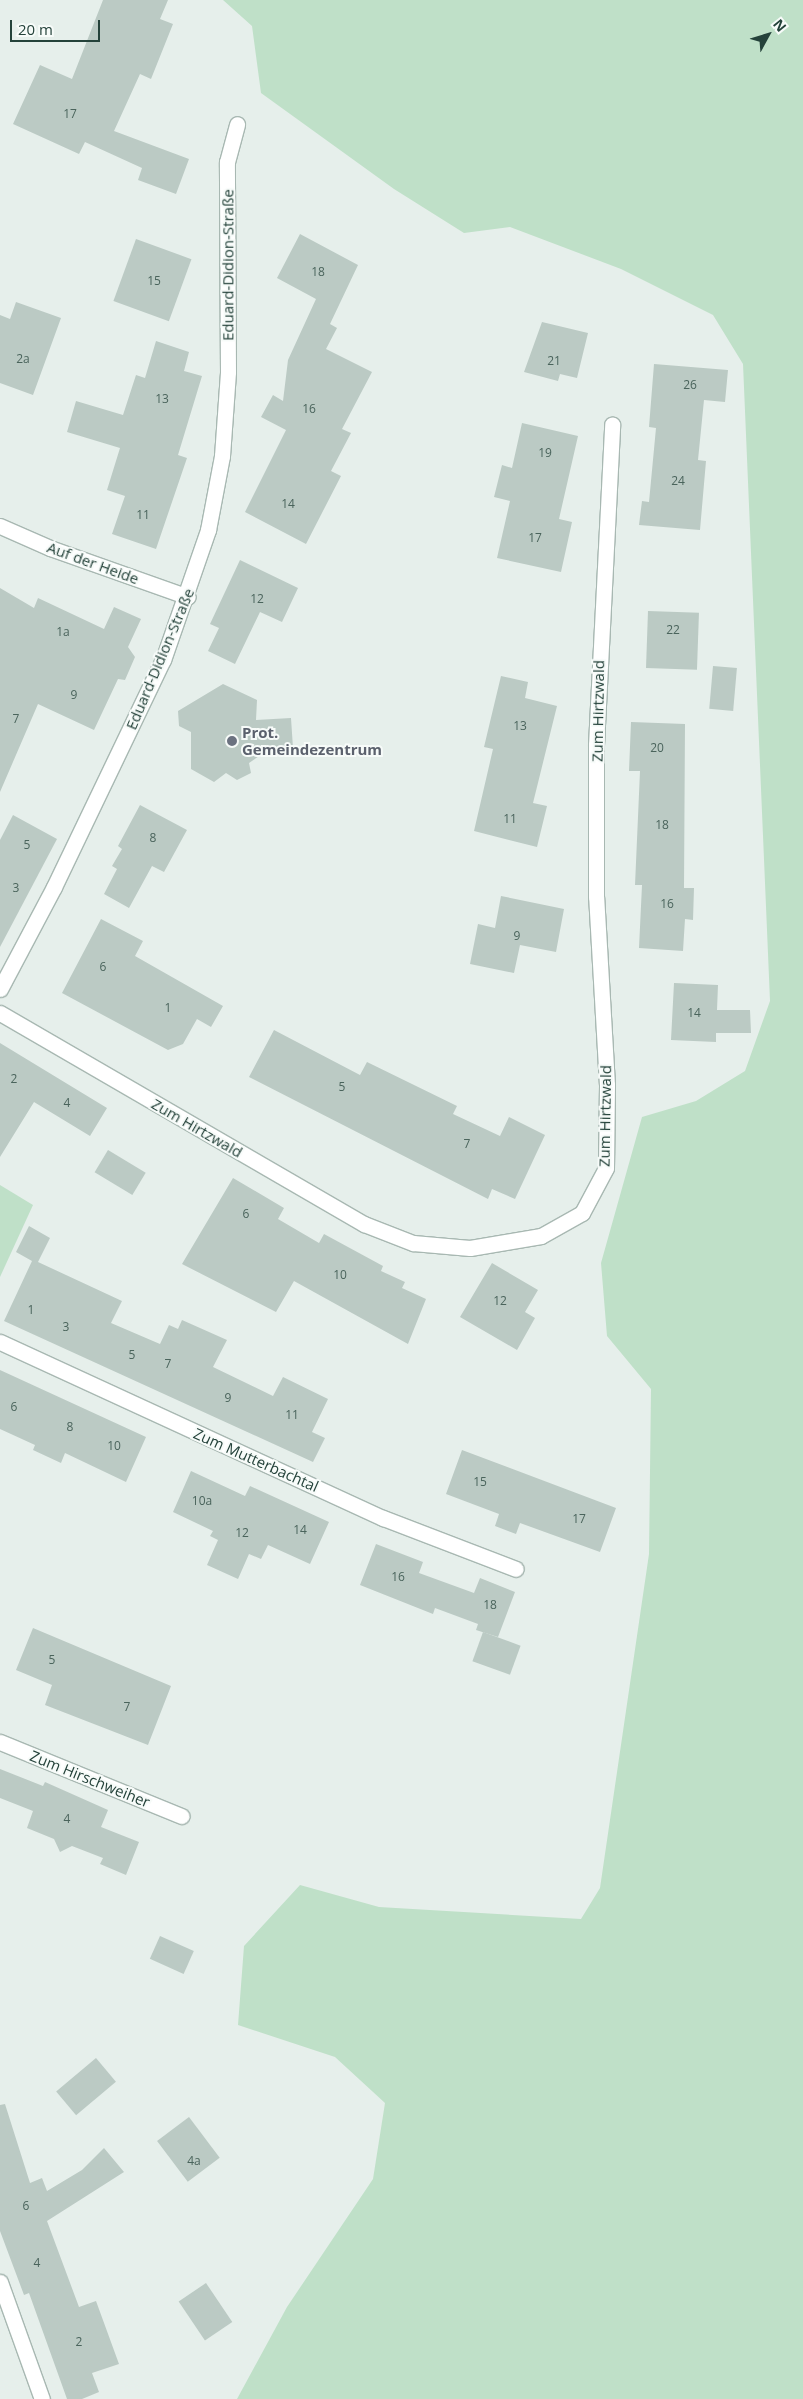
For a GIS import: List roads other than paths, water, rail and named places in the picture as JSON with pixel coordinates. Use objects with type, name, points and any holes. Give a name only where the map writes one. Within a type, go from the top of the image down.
[{"type":"street","name":"Eduard-Didion-Straße","points":[[0,989],[93,808],[188,597],[208,530],[222,456],[228,372],[227,162],[237,124]]},
{"type":"street","name":"Zum Hirtzwald","points":[[0,1013],[364,1224],[413,1243],[470,1248],[542,1236],[582,1214],[606,1168],[607,1085],[596,897],[596,745],[602,570],[612,424]]},
{"type":"street","name":"Auf der Heide","points":[[0,526],[50,548],[188,597]]},
{"type":"street","name":"Zum Mutterbachtal","points":[[0,1342],[383,1518],[516,1569]]},
{"type":"street","name":"Zum Hirschweiher","points":[[0,1742],[181,1816]]},
{"type":"street","points":[[0,2282],[42,2399]]},
{"type":"place","name":"Prot. Gemeindezentrum","points":[[232,741]]}]
